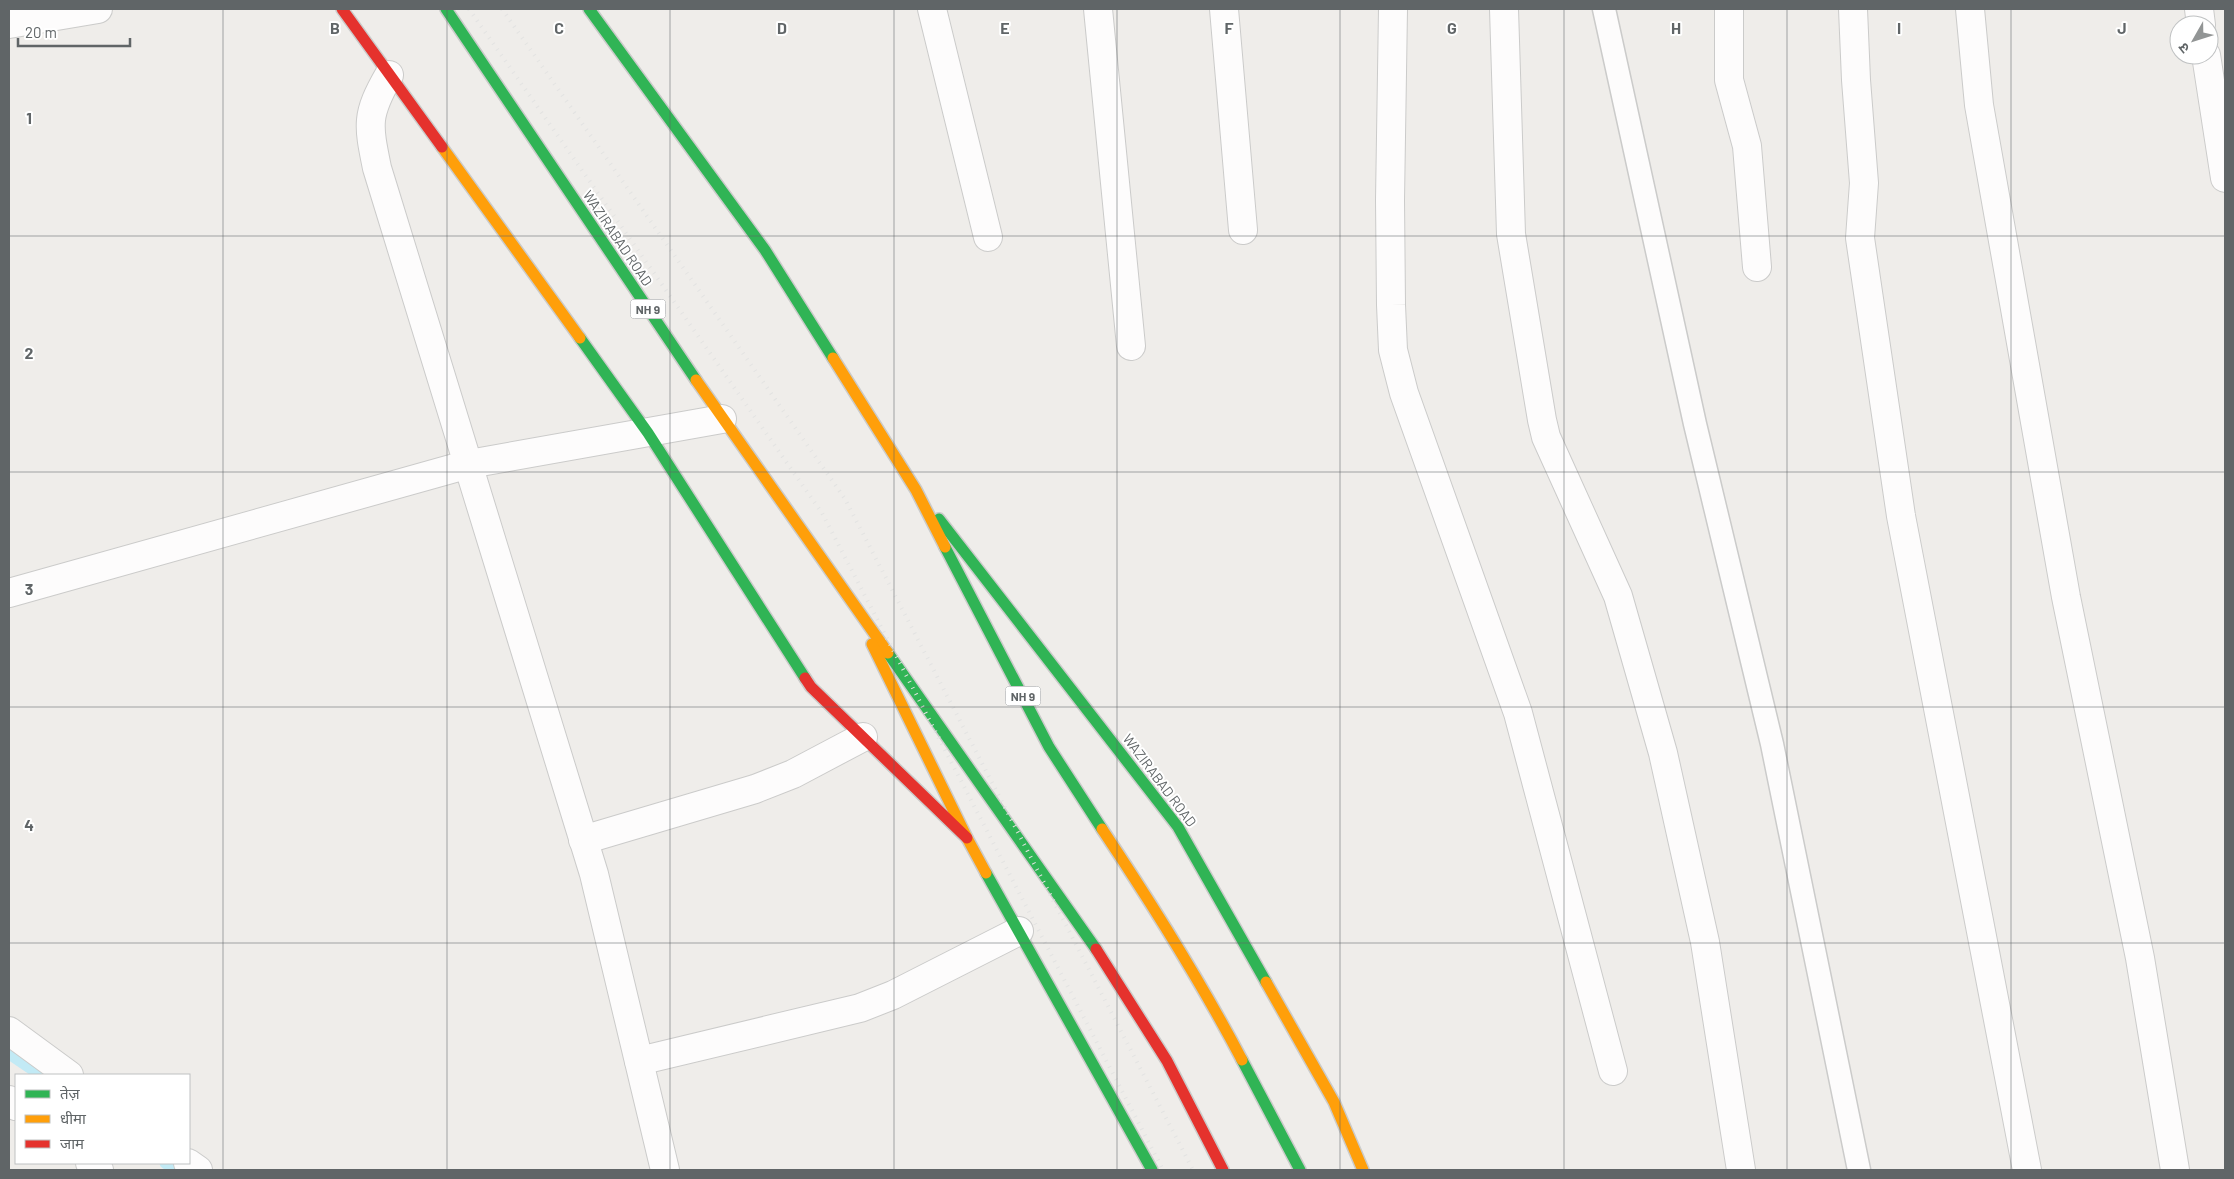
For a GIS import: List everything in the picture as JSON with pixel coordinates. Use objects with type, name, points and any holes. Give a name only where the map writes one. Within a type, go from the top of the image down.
[{"type":"main road","points":[[342,9],[648,432],[811,687],[967,838]]},
{"type":"main road","name":"WAZIRABAD ROAD","points":[[446,9],[722,419],[1087,934],[1167,1061],[1223,1170]]},
{"type":"main road","name":"WAZIRABAD ROAD","points":[[589,9],[765,250],[916,490],[1049,747],[1145,894],[1223,1023],[1300,1170]]},
{"type":"main road","name":"WAZIRABAD ROAD","points":[[916,490],[1178,827],[1334,1102],[1363,1170]]},
{"type":"main road","name":"WAZIRABAD ROAD","points":[[854,607],[967,838],[1152,1170]]},
{"type":"street","points":[[9,24],[98,9]]},
{"type":"street","points":[[932,9],[988,237]]},
{"type":"street","points":[[1098,9],[1131,346]]},
{"type":"street","points":[[1224,9],[1243,230]]},
{"type":"street","points":[[1393,9],[1390,200],[1393,350],[1404,393],[1518,713],[1613,1071]]},
{"type":"street","points":[[1504,9],[1511,234],[1542,420],[1546,437],[1618,596],[1663,753],[1705,942],[1735,1143],[1741,1170]]},
{"type":"street","points":[[1728,9],[1729,80],[1746,146],[1757,267]]},
{"type":"street","points":[[1853,9],[1864,183],[1860,238],[1901,516],[2027,1170]]},
{"type":"street","points":[[1970,9],[1979,105],[2059,558],[2140,958],[2175,1170]]},
{"type":"street","points":[[2208,65],[2225,178]]},
{"type":"street","points":[[389,75],[377,96],[370,115],[374,153],[583,840],[665,1170]]},
{"type":"street","points":[[9,593],[469,464],[722,419]]},
{"type":"street","points":[[583,840],[755,789],[793,774],[863,737]]},
{"type":"street","points":[[639,1061],[860,1008],[893,995],[1019,931]]},
{"type":"street","points":[[9,1031],[68,1074]]},
{"type":"lane","points":[[1604,9],[1694,424],[1772,744],[1858,1170]]},
{"type":"waterway","points":[[9,1054],[39,1074]]},
{"type":"waterway","points":[[167,1164],[176,1170]]},
{"type":"railway","points":[[469,9],[822,513],[1163,1170]]},
{"type":"railway","points":[[502,9],[845,499],[1193,1170]]},
{"type":"traffic: fast","points":[[446,9],[696,380]]},
{"type":"traffic: fast","points":[[589,9],[765,250],[833,358]]},
{"type":"traffic: fast","points":[[580,338],[648,433],[805,678]]},
{"type":"traffic: fast","points":[[939,519],[1178,827],[1266,982]]},
{"type":"traffic: fast","points":[[945,547],[1049,747],[1102,829]]},
{"type":"traffic: fast","points":[[888,653],[1096,949]]},
{"type":"traffic: fast","points":[[986,873],[1152,1170]]},
{"type":"traffic: fast","points":[[1242,1060],[1300,1170]]},
{"type":"traffic: slow","points":[[442,147],[580,338]]},
{"type":"traffic: slow","points":[[833,358],[916,490],[945,547]]},
{"type":"traffic: slow","points":[[696,380],[888,653]]},
{"type":"traffic: slow","points":[[872,644],[986,873]]},
{"type":"traffic: slow","points":[[1102,829],[1175,943],[1242,1060]]},
{"type":"traffic: slow","points":[[1266,982],[1334,1102],[1363,1170]]},
{"type":"traffic: jam","points":[[342,9],[442,147]]},
{"type":"traffic: jam","points":[[805,678],[811,687],[967,838]]},
{"type":"traffic: jam","points":[[1096,949],[1167,1061],[1223,1170]]}]
